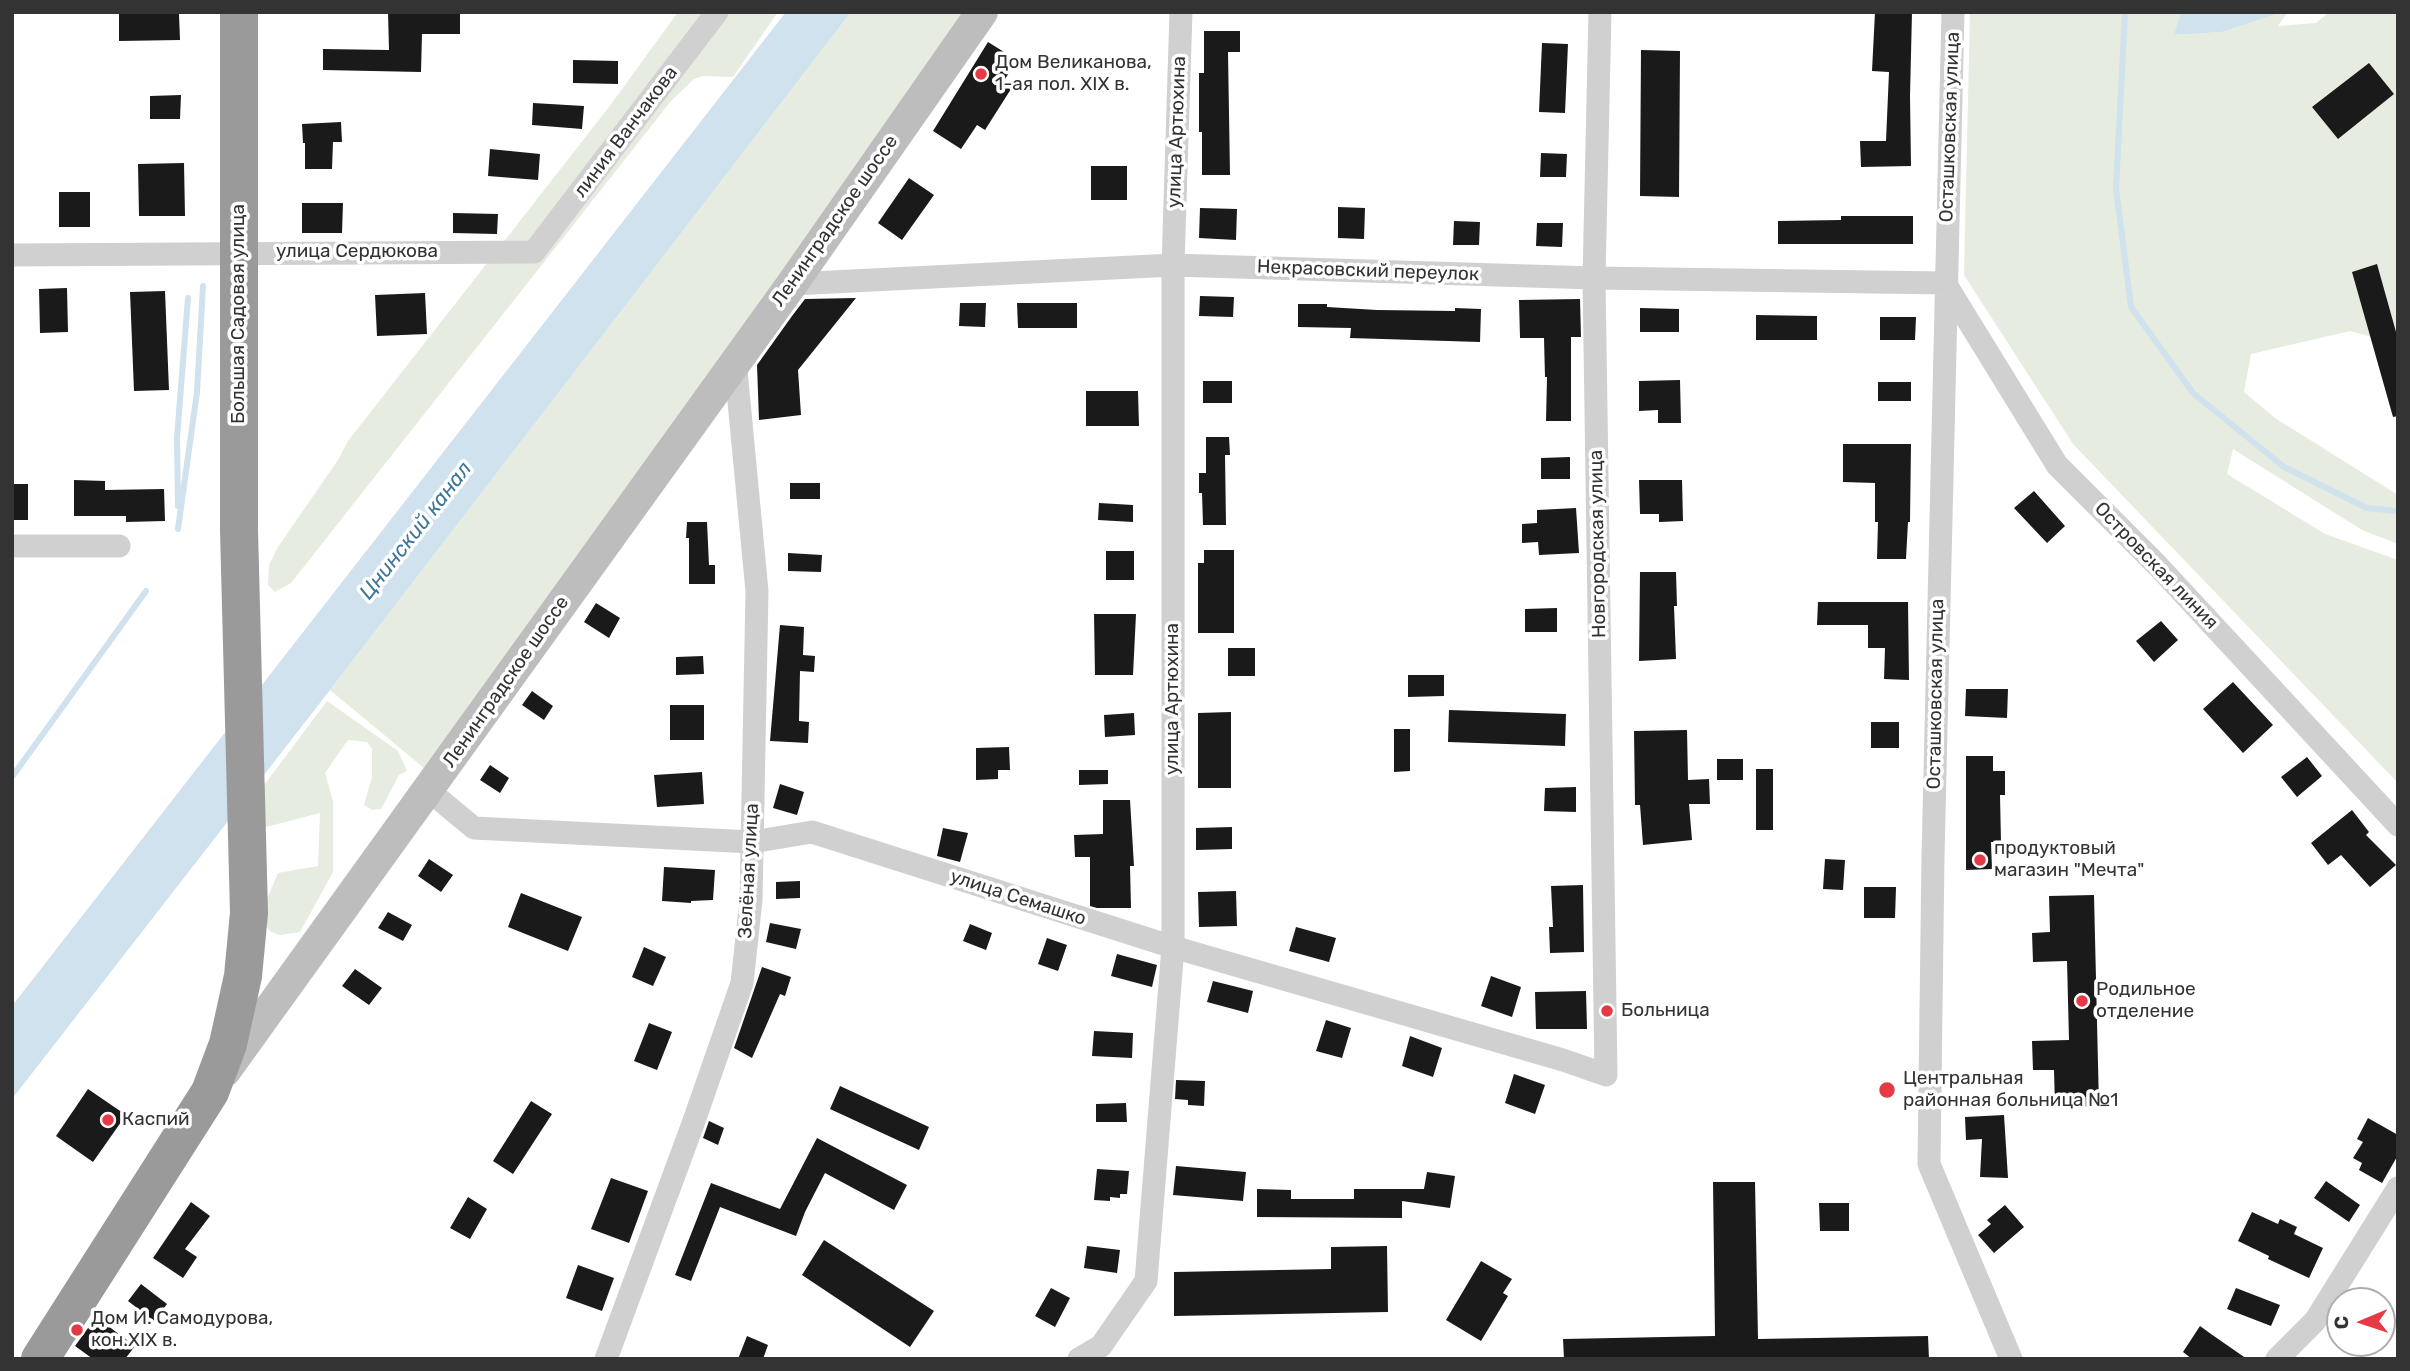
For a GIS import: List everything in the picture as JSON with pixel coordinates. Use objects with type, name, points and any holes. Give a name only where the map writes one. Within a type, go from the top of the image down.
[{"type":"highway","name":"Большая Садовая улица","points":[[210,1092],[232,1027],[246,959],[249,913],[239,530],[239,12]]},
{"type":"highway","name":"Ленинградское шоссе","points":[[44,1357],[210,1092]]},
{"type":"street","name":"линия Ванчакова","points":[[534,252],[717,12]]},
{"type":"street","name":"Ленинградское шоссе","points":[[210,1092],[792,284],[982,12]]},
{"type":"street","name":"улица Артюхина","points":[[1079,1359],[1101,1346],[1146,1281],[1173,947],[1173,265],[1181,12]]},
{"type":"street","name":"Новгородская улица","points":[[1600,12],[1594,278],[1606,1075]]},
{"type":"street","name":"Осташковская улица","points":[[1953,12],[1933,842],[1929,1164],[2011,1359]]},
{"type":"street","name":"улица Сердюкова","points":[[12,255],[534,252]]},
{"type":"street","name":"Некрасовский переулок","points":[[792,284],[1173,265],[1594,278],[1945,284]]},
{"type":"street","name":"Островская линия","points":[[1945,284],[2057,465],[2158,566],[2398,825]]},
{"type":"street","name":"Зелёная улица","points":[[606,1359],[690,1134],[742,983],[751,900],[757,591],[735,360]]},
{"type":"street","points":[[12,546],[119,546]]},
{"type":"street","name":"улица Семашко","points":[[428,790],[474,828],[752,842],[812,832],[1173,947],[1563,1060],[1606,1075]]},
{"type":"street","points":[[246,959],[254,967],[273,975],[294,975]]},
{"type":"street","points":[[2277,1359],[2315,1321],[2398,1188]]},
{"type":"shaded area","points":[[678,12],[778,12],[733,77],[703,76],[694,79],[671,101],[291,583],[275,592],[268,585],[269,565],[348,441],[609,107]]},
{"type":"shaded area","points":[[851,12],[968,12],[430,773],[330,690]]},
{"type":"shaded area","points":[[1970,12],[2181,12],[2175,35],[2222,32],[2283,12],[2288,12],[2278,26],[2316,23],[2329,12],[2398,12],[2398,344],[2350,331],[2251,354],[2244,392],[2275,418],[2398,495],[2398,544],[2362,530],[2233,449],[2227,474],[2325,534],[2398,560],[2398,783],[2073,444],[1964,275]]},
{"type":"shaded area","points":[[327,701],[398,751],[407,771],[399,775],[381,809],[372,810],[364,805],[372,777],[372,749],[367,742],[348,740],[325,773],[333,801],[333,872],[300,932],[280,935],[271,932],[265,925],[267,899],[278,873],[318,866],[320,813],[258,829],[259,792]]},
{"type":"water","name":"Цнинский канал","points":[[786,12],[851,12],[12,1099],[12,1006]]},
{"type":"water","points":[[2181,12],[2283,12],[2222,32],[2174,35]]},
{"type":"building","points":[[388,12],[460,12],[460,34],[422,34],[421,72],[323,70],[323,49],[389,50]]},
{"type":"building","points":[[1875,12],[1912,12],[1911,166],[1861,167],[1860,141],[1886,141],[1889,72],[1872,71]]},
{"type":"building","points":[[119,14],[179,14],[180,40],[119,41]]},
{"type":"building","points":[[1204,31],[1240,31],[1240,52],[1228,52],[1230,175],[1202,175],[1199,73],[1204,73]]},
{"type":"building","points":[[988,42],[1017,60],[1002,84],[1011,89],[985,130],[977,125],[961,149],[933,131]]},
{"type":"building","points":[[1542,43],[1568,44],[1565,113],[1539,112]]},
{"type":"building","points":[[1641,50],[1680,51],[1679,197],[1640,196]]},
{"type":"building","points":[[573,60],[618,61],[618,84],[573,83]]},
{"type":"building","points":[[2369,63],[2394,94],[2338,139],[2312,107]]},
{"type":"building","points":[[181,95],[180,119],[150,119],[150,96]]},
{"type":"building","points":[[533,103],[584,106],[582,129],[532,125]]},
{"type":"building","points":[[341,122],[342,142],[333,142],[332,169],[305,169],[302,124]]},
{"type":"building","points":[[490,149],[540,154],[538,180],[488,176]]},
{"type":"building","points":[[1541,153],[1567,154],[1566,177],[1540,177]]},
{"type":"building","points":[[184,163],[185,216],[139,216],[138,164]]},
{"type":"building","points":[[1091,166],[1127,166],[1127,200],[1091,200]]},
{"type":"building","points":[[909,178],[934,195],[902,240],[878,223]]},
{"type":"building","points":[[59,192],[90,192],[90,227],[59,227]]},
{"type":"building","points":[[302,203],[343,203],[342,233],[302,233]]},
{"type":"building","points":[[1338,207],[1365,208],[1364,239],[1338,238]]},
{"type":"building","points":[[1200,208],[1237,209],[1236,240],[1199,238]]},
{"type":"building","points":[[453,213],[498,214],[497,234],[453,233]]},
{"type":"building","points":[[1841,216],[1913,216],[1913,244],[1778,244],[1778,221],[1841,220]]},
{"type":"building","points":[[1454,221],[1480,222],[1479,245],[1453,245]]},
{"type":"building","points":[[1537,223],[1563,223],[1562,247],[1536,246]]},
{"type":"building","points":[[2377,264],[2398,339],[2398,416],[2393,417],[2352,272]]},
{"type":"building","points":[[67,288],[68,332],[40,333],[39,289]]},
{"type":"building","points":[[165,291],[169,390],[134,391],[130,292]]},
{"type":"building","points":[[425,293],[427,334],[377,336],[375,295]]},
{"type":"building","points":[[1200,296],[1234,297],[1233,317],[1199,316]]},
{"type":"building","points":[[856,298],[798,370],[801,415],[759,420],[757,365],[805,299]]},
{"type":"building","points":[[1580,299],[1581,337],[1571,337],[1571,421],[1546,421],[1544,338],[1520,338],[1519,300]]},
{"type":"building","points":[[960,303],[986,303],[985,327],[959,326]]},
{"type":"building","points":[[1017,303],[1077,303],[1077,328],[1018,328]]},
{"type":"building","points":[[1298,304],[1327,304],[1327,307],[1377,310],[1481,309],[1480,342],[1350,338],[1351,328],[1298,327]]},
{"type":"building","points":[[1640,308],[1679,309],[1679,332],[1640,332]]},
{"type":"building","points":[[1756,315],[1817,316],[1817,340],[1756,340]]},
{"type":"building","points":[[1880,317],[1916,317],[1915,340],[1880,340]]},
{"type":"building","points":[[1680,380],[1681,423],[1658,423],[1658,410],[1639,411],[1639,381]]},
{"type":"building","points":[[1203,381],[1232,381],[1232,403],[1203,403]]},
{"type":"building","points":[[1878,382],[1911,382],[1911,401],[1878,401]]},
{"type":"building","points":[[1086,391],[1138,391],[1139,426],[1086,426]]},
{"type":"building","points":[[1206,437],[1229,437],[1230,455],[1225,455],[1226,525],[1203,525],[1199,473],[1206,473]]},
{"type":"building","points":[[1843,444],[1911,444],[1910,522],[1906,559],[1877,559],[1875,483],[1843,482]]},
{"type":"building","points":[[1570,457],[1570,479],[1541,479],[1541,458]]},
{"type":"building","points":[[74,480],[105,481],[105,490],[164,489],[165,521],[126,522],[126,516],[74,516]]},
{"type":"building","points":[[1639,480],[1682,480],[1683,521],[1659,522],[1659,514],[1640,514]]},
{"type":"building","points":[[790,483],[820,483],[820,499],[790,499]]},
{"type":"building","points":[[12,484],[28,484],[28,520],[12,520]]},
{"type":"building","points":[[2034,491],[2065,526],[2047,543],[2014,508]]},
{"type":"building","points":[[1099,503],[1133,505],[1133,522],[1098,520]]},
{"type":"building","points":[[1576,508],[1579,553],[1539,555],[1538,542],[1522,543],[1522,524],[1537,523],[1537,510]]},
{"type":"building","points":[[687,522],[707,522],[709,565],[715,565],[715,584],[689,584]]},
{"type":"building","points":[[1204,550],[1234,550],[1234,633],[1198,633],[1198,563],[1204,563]]},
{"type":"building","points":[[1106,551],[1134,551],[1134,580],[1106,580]]},
{"type":"building","points":[[788,553],[822,555],[821,572],[788,571]]},
{"type":"building","points":[[1640,572],[1676,572],[1676,659],[1639,661]]},
{"type":"building","points":[[1818,602],[1908,602],[1909,680],[1884,679],[1885,648],[1868,648],[1868,625],[1817,625]]},
{"type":"building","points":[[596,603],[620,618],[609,638],[584,622]]},
{"type":"building","points":[[1557,608],[1557,632],[1525,632],[1525,609]]},
{"type":"building","points":[[1094,614],[1136,614],[1133,675],[1095,675]]},
{"type":"building","points":[[2161,621],[2178,640],[2154,662],[2136,641]]},
{"type":"building","points":[[780,625],[804,627],[803,655],[815,656],[814,672],[800,671],[799,721],[809,722],[808,743],[770,741]]},
{"type":"building","points":[[1228,648],[1255,648],[1255,676],[1228,676]]},
{"type":"building","points":[[703,656],[704,674],[676,675],[676,657]]},
{"type":"building","points":[[1408,675],[1444,675],[1444,696],[1408,697]]},
{"type":"building","points":[[2233,682],[2273,725],[2243,753],[2203,709]]},
{"type":"building","points":[[1966,689],[2008,689],[2007,718],[1965,716]]},
{"type":"building","points":[[532,691],[553,706],[544,720],[522,705]]},
{"type":"building","points":[[670,705],[704,705],[704,740],[670,740]]},
{"type":"building","points":[[1449,710],[1566,714],[1565,746],[1448,742]]},
{"type":"building","points":[[1231,712],[1231,788],[1198,788],[1198,713]]},
{"type":"building","points":[[1134,713],[1135,735],[1105,737],[1104,715]]},
{"type":"building","points":[[1871,722],[1899,722],[1899,748],[1871,748]]},
{"type":"building","points":[[1394,729],[1410,729],[1410,771],[1394,772]]},
{"type":"building","points":[[1687,730],[1688,780],[1709,779],[1710,804],[1689,804],[1692,840],[1643,845],[1640,805],[1635,805],[1634,731]]},
{"type":"building","points":[[1009,747],[1010,770],[998,770],[998,779],[976,780],[976,748]]},
{"type":"building","points":[[1966,756],[1993,756],[1993,771],[2005,771],[2005,795],[2000,795],[2001,842],[1991,842],[1992,869],[1966,870]]},
{"type":"building","points":[[2307,757],[2322,776],[2297,797],[2281,777]]},
{"type":"building","points":[[1717,759],[1743,759],[1743,780],[1717,780]]},
{"type":"building","points":[[490,765],[509,778],[500,793],[480,780]]},
{"type":"building","points":[[1756,769],[1773,769],[1773,830],[1756,830]]},
{"type":"building","points":[[1079,770],[1108,770],[1108,784],[1079,785]]},
{"type":"building","points":[[702,772],[704,804],[657,807],[654,775]]},
{"type":"building","points":[[780,784],[804,792],[797,815],[773,808]]},
{"type":"building","points":[[1576,787],[1576,812],[1544,811],[1545,788]]},
{"type":"building","points":[[1103,800],[1130,800],[1134,866],[1130,866],[1131,908],[1090,906],[1090,857],[1075,857],[1074,835],[1103,834]]},
{"type":"building","points":[[2352,810],[2369,832],[2366,835],[2396,865],[2370,887],[2341,855],[2328,865],[2311,843]]},
{"type":"building","points":[[1232,827],[1232,849],[1196,850],[1196,828]]},
{"type":"building","points":[[943,828],[968,833],[960,862],[937,856]]},
{"type":"building","points":[[429,859],[453,875],[441,892],[418,876]]},
{"type":"building","points":[[1825,859],[1845,860],[1843,890],[1823,889]]},
{"type":"building","points":[[664,867],[715,870],[713,900],[691,903],[662,901]]},
{"type":"building","points":[[800,881],[800,898],[776,899],[776,882]]},
{"type":"building","points":[[1583,885],[1584,952],[1550,953],[1549,927],[1553,927],[1551,886]]},
{"type":"building","points":[[1864,887],[1896,887],[1895,918],[1864,918]]},
{"type":"building","points":[[1236,891],[1237,926],[1199,927],[1198,892]]},
{"type":"building","points":[[521,893],[582,917],[568,951],[508,927]]},
{"type":"building","name":"Родильное отделение","points":[[2094,895],[2099,1106],[2055,1107],[2054,1070],[2033,1070],[2032,1041],[2069,1040],[2067,961],[2033,962],[2032,933],[2050,932],[2049,896]]},
{"type":"building","points":[[388,912],[412,925],[403,941],[378,928]]},
{"type":"building","points":[[770,923],[801,929],[796,949],[766,942]]},
{"type":"building","points":[[970,924],[992,933],[986,950],[963,941]]},
{"type":"building","points":[[1296,927],[1336,938],[1329,962],[1289,951]]},
{"type":"building","points":[[1047,938],[1067,945],[1058,971],[1038,964]]},
{"type":"building","points":[[644,947],[666,957],[653,986],[632,977]]},
{"type":"building","points":[[1117,954],[1157,965],[1152,987],[1111,976]]},
{"type":"building","points":[[762,967],[791,977],[785,996],[780,994],[752,1058],[734,1048]]},
{"type":"building","points":[[355,969],[382,988],[369,1005],[342,986]]},
{"type":"building","points":[[1491,976],[1521,987],[1512,1017],[1481,1006]]},
{"type":"building","points":[[1213,981],[1253,991],[1248,1013],[1207,1002]]},
{"type":"building","points":[[1586,991],[1587,1029],[1536,1029],[1535,992]]},
{"type":"building","points":[[1326,1020],[1351,1028],[1342,1058],[1316,1051]]},
{"type":"building","points":[[649,1023],[672,1032],[657,1070],[634,1061]]},
{"type":"building","points":[[1094,1031],[1133,1033],[1132,1058],[1092,1056]]},
{"type":"building","points":[[1410,1036],[1442,1048],[1433,1077],[1402,1066]]},
{"type":"building","points":[[1514,1074],[1545,1085],[1535,1114],[1505,1103]]},
{"type":"building","points":[[1176,1080],[1205,1081],[1204,1106],[1188,1105],[1188,1100],[1175,1099]]},
{"type":"building","points":[[840,1086],[929,1127],[919,1150],[830,1109]]},
{"type":"building","points":[[88,1089],[126,1115],[93,1162],[56,1136]]},
{"type":"building","points":[[531,1101],[552,1114],[513,1174],[493,1161]]},
{"type":"building","points":[[1126,1103],[1127,1122],[1096,1122],[1096,1104]]},
{"type":"building","points":[[2004,1115],[2008,1178],[1980,1177],[1982,1139],[1966,1140],[1965,1117]]},
{"type":"building","points":[[2368,1118],[2398,1135],[2398,1155],[2382,1183],[2359,1170],[2362,1163],[2353,1158],[2363,1142],[2357,1139]]},
{"type":"building","points":[[709,1121],[724,1128],[718,1145],[703,1138]]},
{"type":"building","points":[[817,1138],[907,1185],[894,1210],[825,1173],[796,1236],[720,1207],[691,1281],[675,1275],[711,1183],[780,1209]]},
{"type":"building","points":[[1176,1166],[1246,1172],[1243,1201],[1173,1195]]},
{"type":"building","points":[[1097,1169],[1129,1171],[1127,1194],[1120,1194],[1120,1198],[1110,1197],[1110,1201],[1094,1200]]},
{"type":"building","points":[[1427,1172],[1455,1176],[1450,1208],[1402,1201],[1402,1218],[1257,1217],[1257,1189],[1291,1190],[1291,1199],[1354,1199],[1354,1189],[1424,1189]]},
{"type":"building","points":[[611,1178],[648,1191],[629,1243],[591,1229]]},
{"type":"building","points":[[2326,1181],[2360,1205],[2349,1222],[2314,1198]]},
{"type":"building","points":[[1713,1182],[1755,1182],[1758,1339],[1928,1336],[1929,1359],[1564,1359],[1563,1339],[1715,1336]]},
{"type":"building","points":[[468,1197],[487,1209],[470,1239],[450,1228]]},
{"type":"building","points":[[191,1202],[210,1216],[185,1249],[197,1257],[183,1278],[153,1258]]},
{"type":"building","points":[[1819,1203],[1849,1203],[1849,1231],[1820,1231]]},
{"type":"building","points":[[2005,1205],[2024,1227],[1994,1253],[1978,1235],[1991,1224],[1987,1220]]},
{"type":"building","points":[[2252,1212],[2278,1224],[2280,1219],[2297,1227],[2294,1234],[2323,1248],[2309,1278],[2238,1241]]},
{"type":"building","points":[[824,1240],[934,1311],[910,1347],[802,1275]]},
{"type":"building","points":[[1087,1246],[1120,1250],[1117,1273],[1084,1268]]},
{"type":"building","points":[[1387,1246],[1388,1312],[1174,1316],[1174,1272],[1331,1269],[1331,1247]]},
{"type":"building","points":[[1481,1261],[1512,1279],[1503,1293],[1508,1296],[1481,1341],[1446,1320]]},
{"type":"building","points":[[578,1265],[614,1278],[602,1311],[566,1298]]},
{"type":"building","points":[[141,1284],[167,1304],[154,1321],[128,1301]]},
{"type":"building","points":[[1051,1288],[1070,1298],[1055,1327],[1035,1316]]},
{"type":"building","points":[[2236,1288],[2280,1305],[2271,1326],[2227,1309]]},
{"type":"building","points":[[96,1317],[135,1346],[125,1359],[93,1359],[75,1346]]},
{"type":"building","points":[[2200,1326],[2247,1359],[2192,1359],[2183,1352]]},
{"type":"building","points":[[747,1336],[768,1345],[763,1359],[738,1359]]},
{"type":"waterway","points":[[2125,12],[2116,188],[2131,307],[2193,393],[2284,467],[2367,508],[2398,511]]},
{"type":"waterway","points":[[178,529],[197,392],[203,286]]},
{"type":"waterway","points":[[178,506],[177,438],[188,298]]},
{"type":"waterway","points":[[12,777],[146,591]]},
{"type":"place","name":"Дом Великанова, 1-ая пол. XIX в.","points":[[981,74]]},
{"type":"place","name":"продуктовый магазин \"Мечта\"","points":[[1980,860]]},
{"type":"place","name":"Родильное отделение","points":[[2082,1001]]},
{"type":"place","name":"Больница","points":[[1607,1011]]},
{"type":"place","name":"Центральная районная больница №1","points":[[1887,1090]]},
{"type":"place","name":"Каспий","points":[[108,1120]]},
{"type":"place","name":"Дом И. Самодурова, кон.XIX в.","points":[[77,1330]]}]
